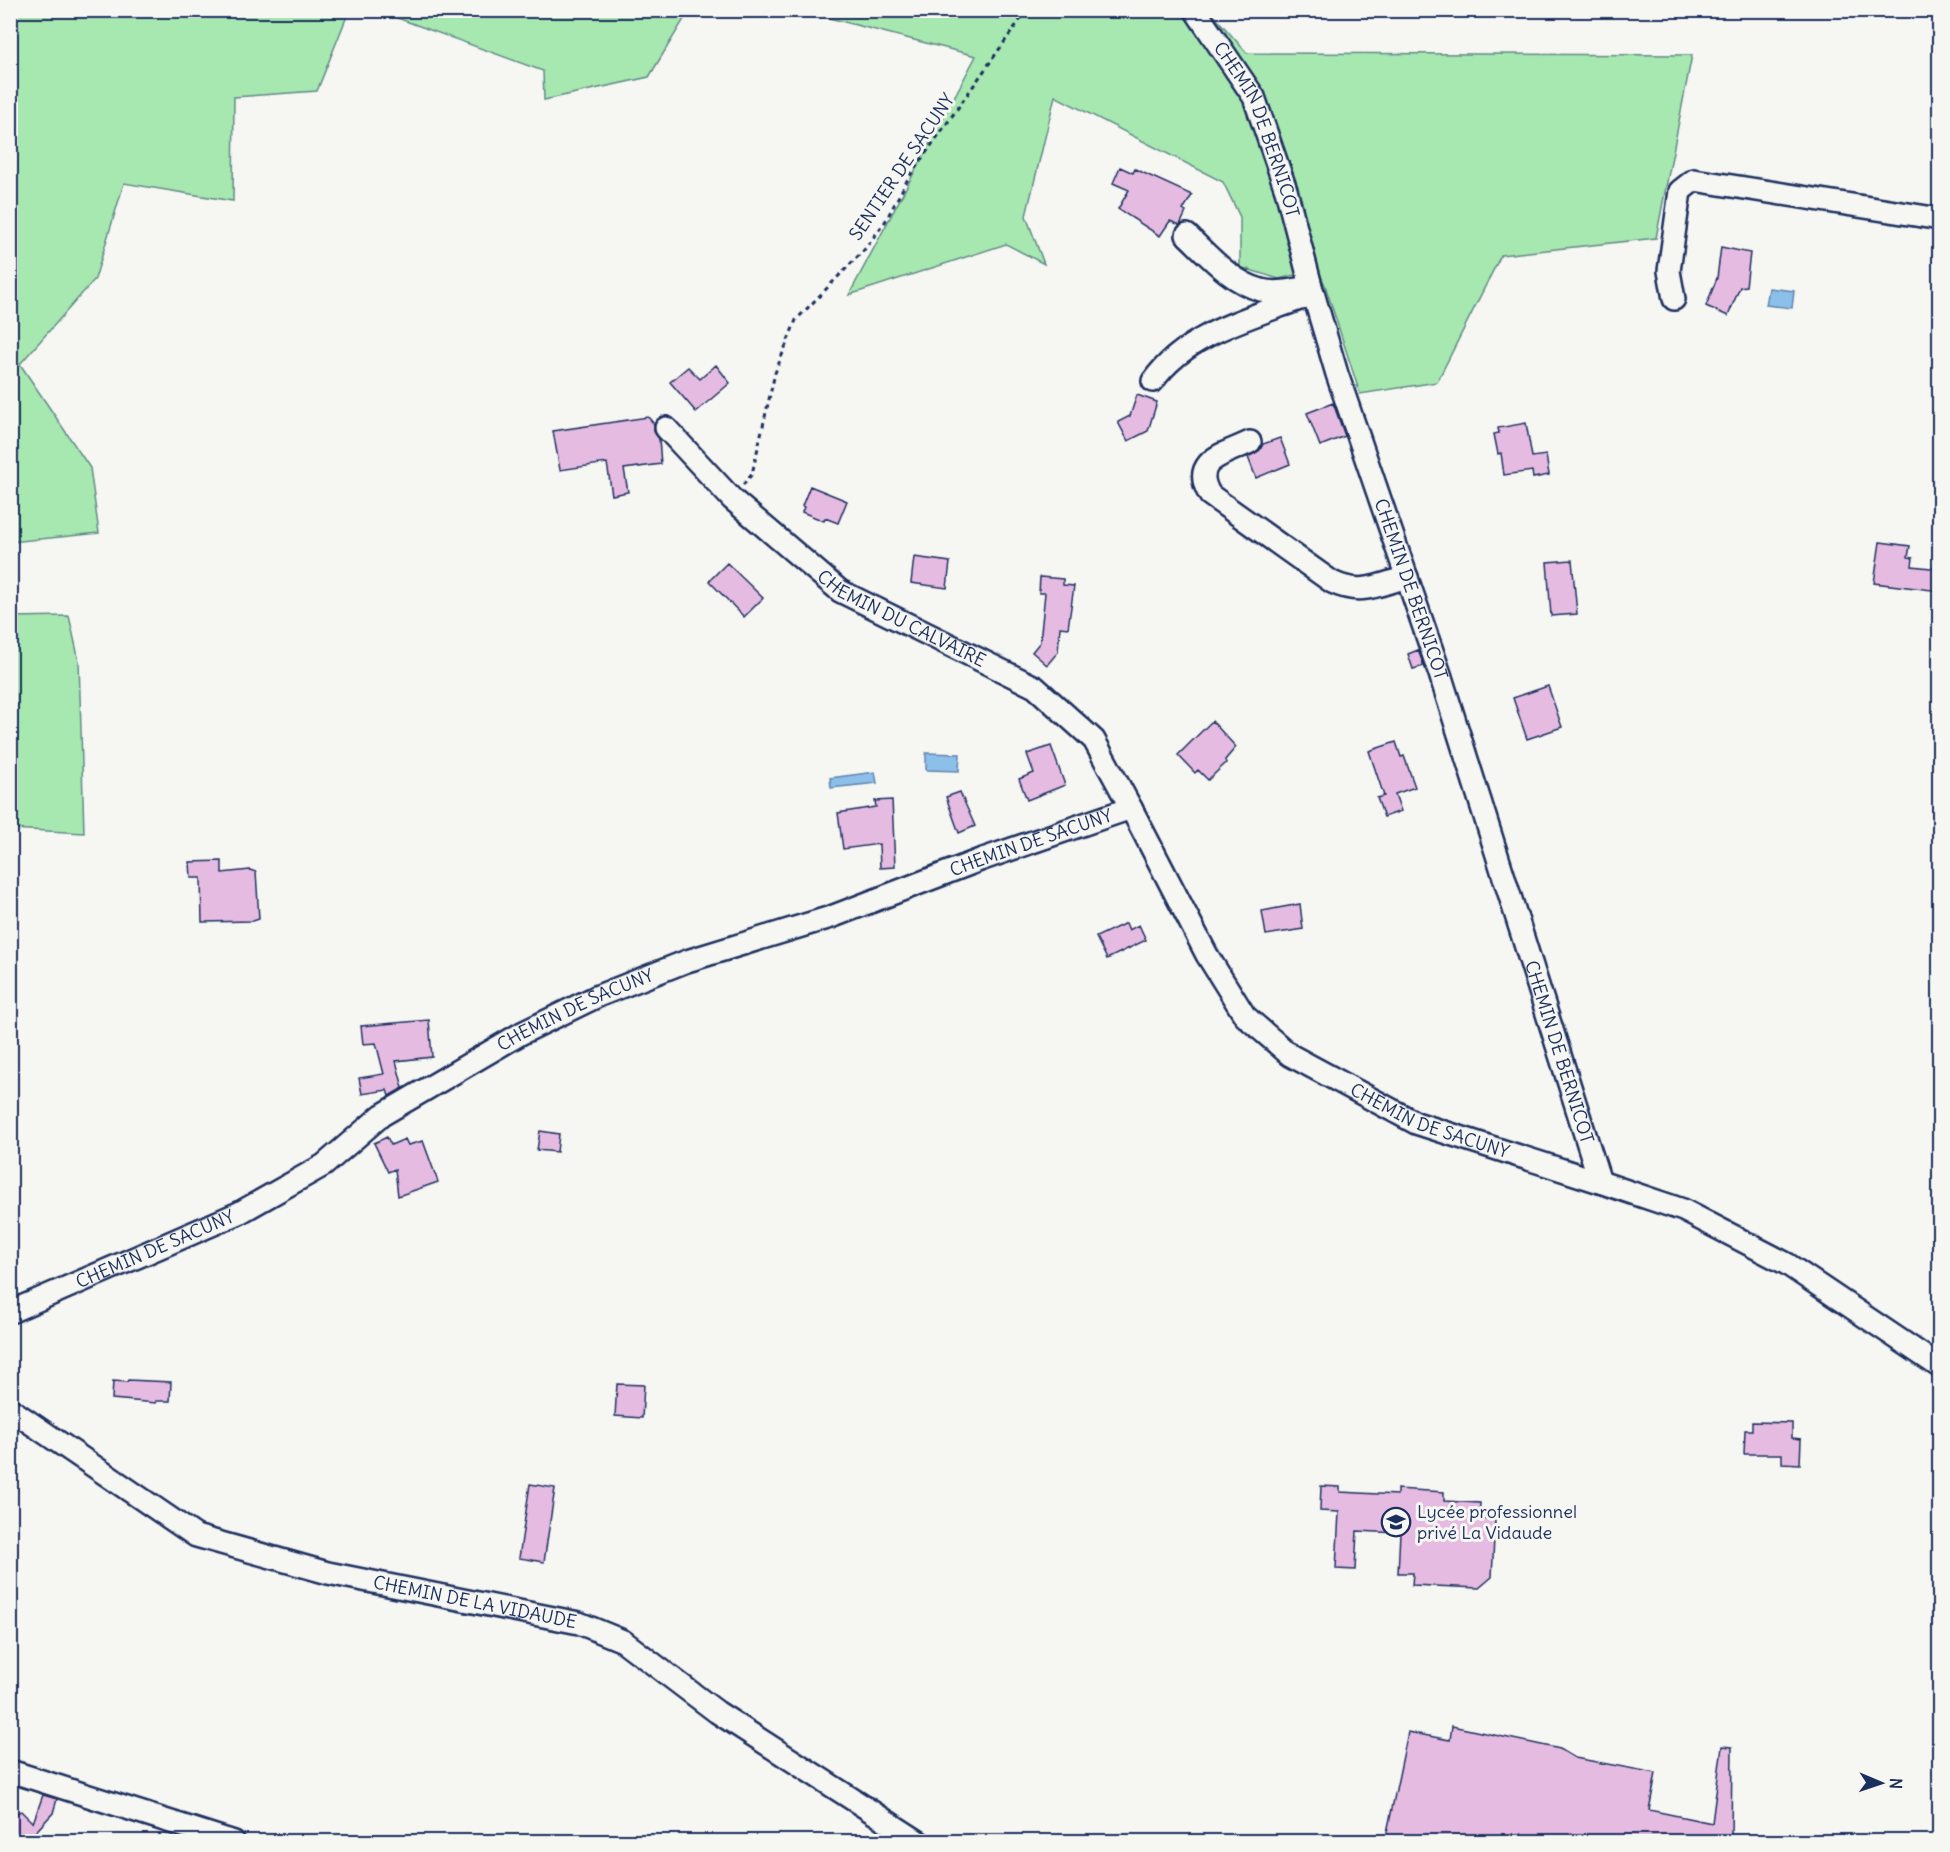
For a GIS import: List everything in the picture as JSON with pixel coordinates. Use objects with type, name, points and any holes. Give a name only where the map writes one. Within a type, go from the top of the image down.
[{"type":"street","name":"CHEMIN DE BERNICOT","points":[[1195,10],[1254,98],[1286,190],[1337,374],[1451,708],[1600,1182]]},
{"type":"street","points":[[1674,299],[1669,271],[1680,191],[1694,180],[1940,219]]},
{"type":"street","points":[[1187,235],[1226,272],[1262,290],[1313,291]]},
{"type":"street","points":[[1153,381],[1177,355],[1216,332],[1300,300],[1313,291]]},
{"type":"street","name":"CHEMIN DU CALVAIRE","points":[[666,428],[732,499],[840,591],[1035,687],[1094,740],[1131,808]]},
{"type":"street","points":[[1250,442],[1207,464],[1202,473],[1209,495],[1332,582],[1345,588],[1368,588],[1407,577]]},
{"type":"street","name":"CHEMIN DE SACUNY","points":[[10,1312],[239,1213],[324,1165],[382,1115],[522,1033],[598,996],[687,961],[831,917],[980,860],[1131,808],[1207,955],[1245,1016],[1290,1055],[1416,1123],[1683,1210],[1787,1264],[1940,1367]]},
{"type":"street","name":"CHEMIN DE LA VIDAUDE","points":[[10,1409],[196,1536],[328,1573],[579,1623],[624,1641],[717,1712],[919,1842]]},
{"type":"street","points":[[10,1771],[234,1842]]},
{"type":"path","name":"SENTIER DE SACUNY","points":[[732,499],[752,474],[775,373],[796,320],[864,250],[885,222],[909,177],[1027,10]]},
{"type":"green space","points":[[11,10],[349,11],[317,91],[234,97],[233,201],[124,183],[95,279],[20,364],[90,468],[99,533],[11,542]]},
{"type":"green space","points":[[378,11],[696,11],[687,14],[649,77],[544,100],[543,71]]},
{"type":"green space","points":[[802,11],[1210,11],[1247,53],[1692,55],[1656,238],[1501,255],[1437,382],[1360,394],[1318,269],[1279,279],[1240,267],[1240,217],[1223,182],[1055,96],[1026,216],[1044,264],[1006,244],[849,295],[976,56]]},
{"type":"green space","points":[[69,616],[79,661],[84,833],[11,829],[11,617]]},
{"type":"water","points":[[1769,288],[1794,291],[1792,308],[1766,305]]},
{"type":"water","points":[[926,753],[960,754],[959,771],[926,770]]},
{"type":"water","points":[[875,772],[877,783],[831,788],[830,778]]},
{"type":"building","points":[[1120,167],[1133,173],[1135,169],[1192,195],[1183,210],[1186,212],[1180,225],[1170,221],[1160,236],[1118,209],[1129,190],[1113,183]]},
{"type":"building","points":[[1721,247],[1750,253],[1746,286],[1740,287],[1728,316],[1706,306],[1717,278]]},
{"type":"building","points":[[716,365],[730,383],[696,412],[670,382],[688,367],[700,379]]},
{"type":"building","points":[[1137,395],[1157,402],[1148,431],[1128,441],[1118,422],[1130,416]]},
{"type":"building","points":[[1333,403],[1345,436],[1320,446],[1307,413]]},
{"type":"building","points":[[648,417],[654,424],[654,431],[659,439],[661,464],[624,469],[628,492],[612,495],[607,463],[560,470],[553,431]]},
{"type":"building","points":[[1526,423],[1532,457],[1546,455],[1549,475],[1533,478],[1532,471],[1504,475],[1501,453],[1498,454],[1494,434],[1499,433],[1498,428]]},
{"type":"building","points":[[1280,438],[1290,464],[1256,478],[1248,457],[1260,450],[1263,444]]},
{"type":"building","points":[[810,486],[847,501],[838,523],[825,518],[824,521],[802,512]]},
{"type":"building","points":[[1880,542],[1910,546],[1908,557],[1913,558],[1912,566],[1940,569],[1940,591],[1874,583]]},
{"type":"building","points":[[914,557],[950,562],[947,588],[911,583]]},
{"type":"building","points":[[1572,560],[1577,614],[1551,616],[1547,562]]},
{"type":"building","points":[[727,563],[763,598],[744,617],[709,581]]},
{"type":"building","points":[[1040,577],[1063,579],[1063,585],[1074,586],[1068,628],[1060,627],[1058,652],[1047,665],[1032,652],[1040,642],[1045,593],[1039,593]]},
{"type":"building","points":[[1418,650],[1424,666],[1413,669],[1408,654]]},
{"type":"building","points":[[1548,686],[1562,727],[1527,739],[1513,698]]},
{"type":"building","points":[[1212,721],[1236,747],[1225,760],[1226,763],[1208,780],[1198,770],[1195,773],[1178,755]]},
{"type":"building","points":[[1396,742],[1401,757],[1404,756],[1415,787],[1395,794],[1401,811],[1384,817],[1377,798],[1384,796],[1369,751]]},
{"type":"building","points":[[1051,746],[1065,785],[1027,800],[1019,779],[1034,773],[1027,754]]},
{"type":"building","points":[[960,792],[975,826],[959,833],[946,797]]},
{"type":"building","points":[[892,800],[895,867],[880,868],[879,844],[843,849],[838,813],[876,807],[875,801]]},
{"type":"building","points":[[222,861],[222,873],[250,870],[256,872],[259,919],[202,922],[201,878],[191,878],[190,862]]},
{"type":"building","points":[[1300,904],[1303,929],[1266,935],[1262,911]]},
{"type":"building","points":[[1126,923],[1129,930],[1139,925],[1146,940],[1107,959],[1096,937]]},
{"type":"building","points":[[429,1020],[432,1057],[396,1061],[403,1088],[389,1096],[387,1090],[362,1094],[359,1078],[384,1074],[376,1043],[363,1044],[361,1026]]},
{"type":"building","points":[[540,1131],[559,1134],[557,1152],[537,1150]]},
{"type":"building","points":[[387,1137],[391,1145],[405,1139],[408,1145],[423,1141],[438,1182],[398,1196],[395,1169],[388,1172],[374,1143]]},
{"type":"building","points":[[128,1380],[171,1382],[170,1401],[156,1401],[156,1403],[112,1399],[113,1381],[127,1382]]},
{"type":"building","points":[[617,1384],[644,1385],[642,1418],[615,1416]]},
{"type":"building","points":[[1752,1422],[1792,1423],[1792,1438],[1801,1439],[1800,1464],[1782,1463],[1782,1454],[1744,1454],[1745,1430],[1752,1430]]},
{"type":"building","points":[[530,1484],[555,1488],[544,1562],[519,1558]]},
{"type":"building","points":[[1321,1486],[1340,1487],[1340,1492],[1397,1495],[1397,1489],[1444,1492],[1444,1501],[1480,1503],[1479,1519],[1495,1520],[1492,1577],[1479,1588],[1412,1585],[1413,1573],[1398,1573],[1400,1533],[1357,1531],[1355,1570],[1336,1569],[1339,1512],[1320,1511]]},
{"type":"building","points":[[1452,1726],[1560,1749],[1575,1758],[1656,1773],[1649,1810],[1712,1823],[1722,1746],[1732,1747],[1731,1842],[1385,1842],[1408,1732],[1450,1740]]},
{"type":"building","points":[[43,1795],[57,1799],[53,1813],[27,1841],[30,1832],[22,1842],[17,1842],[10,1835],[10,1815],[21,1811],[33,1823]]},
{"type":"place","name":"Lycée professionnel privé La Vidaude","points":[[1396,1522]]}]
